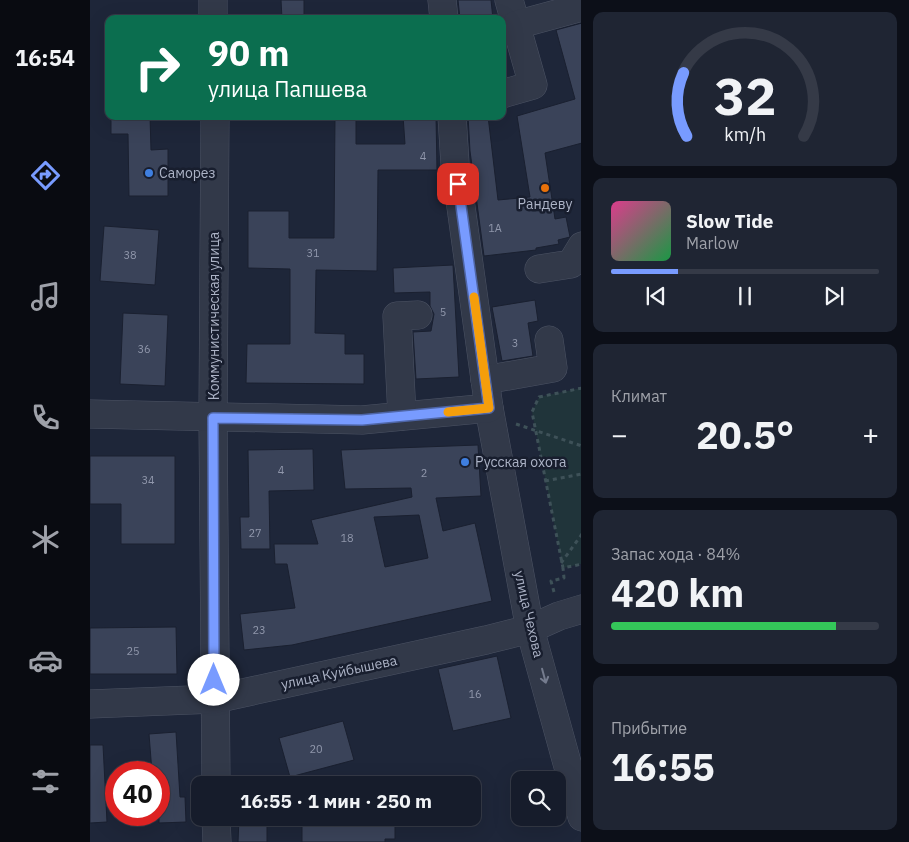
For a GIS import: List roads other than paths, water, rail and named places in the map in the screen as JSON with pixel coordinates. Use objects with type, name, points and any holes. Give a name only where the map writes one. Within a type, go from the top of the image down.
[{"type":"street","points":[[213,0],[213,15]]},
{"type":"street","points":[[442,0],[444,15]]},
{"type":"street","points":[[506,93],[533,85],[512,12],[581,7]]},
{"type":"street","name":"Коммунистическая улица","points":[[215,120],[213,418],[216,776]]},
{"type":"street","name":"улица Чехова","points":[[452,120],[456,164],[485,380],[530,629],[580,803]]},
{"type":"street","points":[[539,269],[571,264],[581,248]]},
{"type":"street","points":[[402,416],[397,316],[418,315]]},
{"type":"street","points":[[485,380],[553,368],[549,340]]},
{"type":"street","points":[[90,414],[362,420],[490,412]]},
{"type":"street","name":"улица Куйбышева","points":[[90,704],[215,699],[486,640],[530,629],[559,616],[581,609]]},
{"type":"street","points":[[216,826],[217,842]]},
{"type":"place","name":"Саморез","points":[[149,173]]},
{"type":"place","name":"Рандеву","points":[[545,188]]},
{"type":"place","name":"Русская охота","points":[[465,462]]}]
